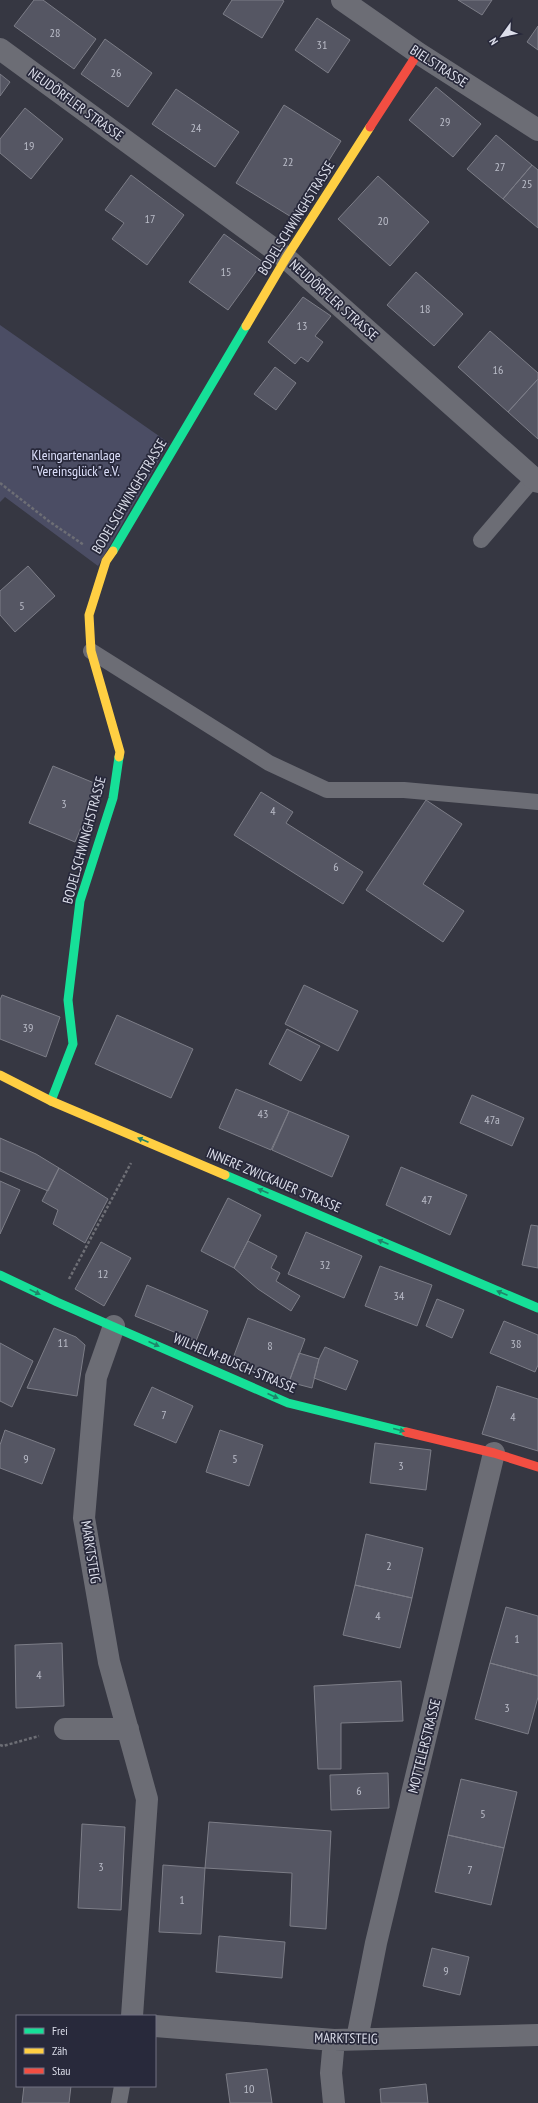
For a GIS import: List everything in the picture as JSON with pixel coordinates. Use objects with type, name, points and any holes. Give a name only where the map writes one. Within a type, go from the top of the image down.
[{"type":"main road","name":"BODELSCHWINGHSTRASSE","points":[[51,1101],[73,1044],[68,1000],[80,901],[113,798],[120,752],[91,651],[89,615],[106,561],[126,531],[286,258],[418,53]]},
{"type":"main road","name":"INNERE ZWICKAUER STRASSE","points":[[0,1075],[51,1101],[538,1308]]},
{"type":"main road","name":"WILHELM-BUSCH-STRASSE","points":[[0,1275],[57,1302],[288,1403],[494,1453],[538,1467]]},
{"type":"street","name":"BIELSTRASSE","points":[[348,2],[418,53],[538,130]]},
{"type":"street","name":"NEUDÖRFLER STRASSE","points":[[0,49],[286,258],[536,480]]},
{"type":"street","name":"MARKTSTEIG","points":[[114,1326],[96,1377],[84,1518],[109,1662],[147,1799],[132,2015]]},
{"type":"street","name":"MOTTELERSTRASSE","points":[[357,2040],[376,1943],[494,1453]]},
{"type":"street","points":[[65,1729],[128,1729]]},
{"type":"street","name":"MARKTSTEIG","points":[[156,2026],[334,2040],[538,2035]]},
{"type":"street","points":[[334,2040],[331,2073],[334,2103]]},
{"type":"lane","points":[[481,540],[536,480]]},
{"type":"lane","points":[[91,651],[269,763],[327,790],[404,790],[538,802]]},
{"type":"lane","points":[[119,2103],[122,2087]]},
{"type":"path","points":[[0,483],[50,522],[106,561]]},
{"type":"path","points":[[57,1302],[143,1140]]},
{"type":"path","points":[[0,1745],[3,1746],[65,1729]]},
{"type":"green space","name":"Kleingartenanlage \"Vereinsglück\" e.V.","points":[[0,325],[169,443],[98,566],[5,497],[0,502]]},
{"type":"building","points":[[34,0],[43,0],[96,39],[74,69],[14,26]]},
{"type":"building","points":[[232,0],[284,1],[262,38],[223,14]]},
{"type":"building","points":[[458,0],[492,0],[482,15]]},
{"type":"building","points":[[317,18],[350,40],[328,73],[295,50]]},
{"type":"building","points":[[538,26],[538,50],[527,42]]},
{"type":"building","points":[[105,39],[152,73],[128,107],[81,74]]},
{"type":"building","points":[[0,74],[10,82],[0,96]]},
{"type":"building","points":[[436,87],[481,124],[453,157],[409,120]]},
{"type":"building","points":[[176,89],[239,132],[215,167],[152,124]]},
{"type":"building","points":[[284,105],[341,141],[293,218],[236,183]]},
{"type":"building","points":[[25,108],[63,139],[31,179],[0,153],[0,139]]},
{"type":"building","points":[[496,135],[532,165],[503,199],[467,169]]},
{"type":"building","points":[[532,165],[538,170],[538,228],[503,199]]},
{"type":"building","points":[[131,175],[184,215],[147,265],[112,239],[124,223],[105,210]]},
{"type":"building","points":[[378,176],[429,222],[390,266],[338,219]]},
{"type":"building","points":[[224,234],[263,262],[228,310],[189,282]]},
{"type":"building","points":[[416,272],[463,314],[434,346],[387,305]]},
{"type":"building","points":[[303,297],[331,316],[315,336],[323,342],[308,362],[301,357],[295,364],[268,342]]},
{"type":"building","points":[[490,331],[538,373],[538,379],[508,412],[458,367]]},
{"type":"building","points":[[275,367],[296,383],[276,410],[254,394]]},
{"type":"building","points":[[538,379],[538,439],[508,412]]},
{"type":"building","points":[[28,566],[55,596],[15,632],[0,615],[0,591]]},
{"type":"building","points":[[53,766],[99,785],[75,842],[29,823]]},
{"type":"building","points":[[261,792],[293,812],[286,823],[363,872],[343,904],[234,835]]},
{"type":"building","points":[[426,800],[462,824],[423,884],[464,911],[443,942],[366,890]]},
{"type":"building","points":[[304,985],[358,1011],[338,1051],[285,1024]]},
{"type":"building","points":[[2,995],[60,1017],[46,1057],[0,1039],[0,1000]]},
{"type":"building","points":[[117,1015],[193,1049],[171,1098],[95,1064]]},
{"type":"building","points":[[287,1029],[320,1046],[301,1081],[269,1064]]},
{"type":"building","points":[[236,1089],[289,1111],[271,1150],[219,1128]]},
{"type":"building","points":[[472,1095],[524,1118],[512,1146],[460,1123]]},
{"type":"building","points":[[289,1111],[349,1136],[332,1177],[272,1150]]},
{"type":"building","points":[[0,1138],[36,1154],[59,1168],[48,1191],[0,1171]]},
{"type":"building","points":[[401,1167],[467,1195],[450,1235],[386,1205]]},
{"type":"building","points":[[59,1168],[108,1199],[85,1243],[53,1224],[58,1210],[42,1201]]},
{"type":"building","points":[[0,1181],[20,1190],[0,1234]]},
{"type":"building","points":[[228,1198],[261,1215],[234,1268],[201,1251]]},
{"type":"building","points":[[531,1225],[538,1226],[538,1268],[522,1265]]},
{"type":"building","points":[[306,1232],[362,1256],[344,1298],[288,1274]]},
{"type":"building","points":[[248,1241],[277,1256],[271,1268],[280,1273],[276,1281],[300,1296],[291,1311],[258,1289],[234,1268]]},
{"type":"building","points":[[101,1242],[131,1258],[104,1306],[75,1289]]},
{"type":"building","points":[[380,1266],[432,1285],[417,1326],[365,1306]]},
{"type":"building","points":[[147,1285],[208,1311],[196,1341],[135,1316]]},
{"type":"building","points":[[437,1299],[464,1310],[452,1338],[426,1326]]},
{"type":"building","points":[[248,1318],[305,1339],[289,1382],[232,1361]]},
{"type":"building","points":[[504,1321],[538,1335],[538,1365],[535,1372],[490,1353]]},
{"type":"building","points":[[54,1328],[76,1337],[85,1345],[77,1396],[27,1388]]},
{"type":"building","points":[[0,1343],[33,1361],[12,1407],[0,1401]]},
{"type":"building","points":[[325,1347],[358,1361],[346,1390],[314,1378],[319,1359]]},
{"type":"building","points":[[299,1353],[319,1359],[312,1388],[289,1382]]},
{"type":"building","points":[[497,1386],[538,1399],[538,1451],[482,1434]]},
{"type":"building","points":[[152,1387],[193,1406],[176,1443],[134,1425]]},
{"type":"building","points":[[5,1430],[55,1449],[42,1484],[0,1468],[0,1445]]},
{"type":"building","points":[[220,1430],[263,1445],[249,1486],[206,1472]]},
{"type":"building","points":[[375,1443],[431,1450],[426,1490],[370,1483]]},
{"type":"building","points":[[366,1534],[423,1548],[412,1598],[355,1585]]},
{"type":"building","points":[[355,1585],[412,1598],[400,1648],[343,1635]]},
{"type":"building","points":[[506,1607],[538,1616],[538,1676],[490,1663]]},
{"type":"building","points":[[62,1643],[64,1706],[16,1708],[15,1645]]},
{"type":"building","points":[[490,1663],[538,1676],[538,1697],[528,1734],[475,1719]]},
{"type":"building","points":[[401,1681],[403,1721],[341,1723],[341,1769],[318,1769],[314,1686]]},
{"type":"building","points":[[388,1773],[389,1808],[331,1810],[330,1775]]},
{"type":"building","points":[[461,1779],[517,1792],[504,1848],[448,1835]]},
{"type":"building","points":[[209,1822],[331,1831],[326,1929],[290,1926],[292,1873],[205,1868]]},
{"type":"building","points":[[82,1824],[125,1827],[121,1910],[78,1908]]},
{"type":"building","points":[[448,1835],[504,1848],[491,1905],[435,1892]]},
{"type":"building","points":[[163,1865],[205,1868],[201,1934],[159,1932]]},
{"type":"building","points":[[219,1936],[285,1942],[282,1978],[216,1972]]},
{"type":"building","points":[[432,1948],[469,1957],[460,1995],[423,1986]]},
{"type":"building","points":[[267,2069],[272,2103],[230,2103],[226,2074]]},
{"type":"building","points":[[426,2084],[428,2103],[381,2103],[380,2089]]},
{"type":"building","points":[[24,2087],[71,2087],[69,2103],[22,2103]]},
{"type":"traffic: fast","points":[[113,551],[246,326]]},
{"type":"traffic: fast","points":[[51,1101],[73,1044],[68,1000],[80,901],[113,798],[119,757]]},
{"type":"traffic: fast","points":[[225,1175],[538,1308]]},
{"type":"traffic: fast","points":[[0,1275],[57,1302],[288,1403],[406,1432]]},
{"type":"traffic: slow","points":[[246,326],[286,258],[370,127]]},
{"type":"traffic: slow","points":[[113,551],[106,561],[89,615],[91,651],[120,752],[119,757]]},
{"type":"traffic: slow","points":[[0,1075],[51,1101],[225,1175]]},
{"type":"traffic: jam","points":[[370,127],[418,53]]},
{"type":"traffic: jam","points":[[406,1432],[494,1453],[538,1467]]}]
